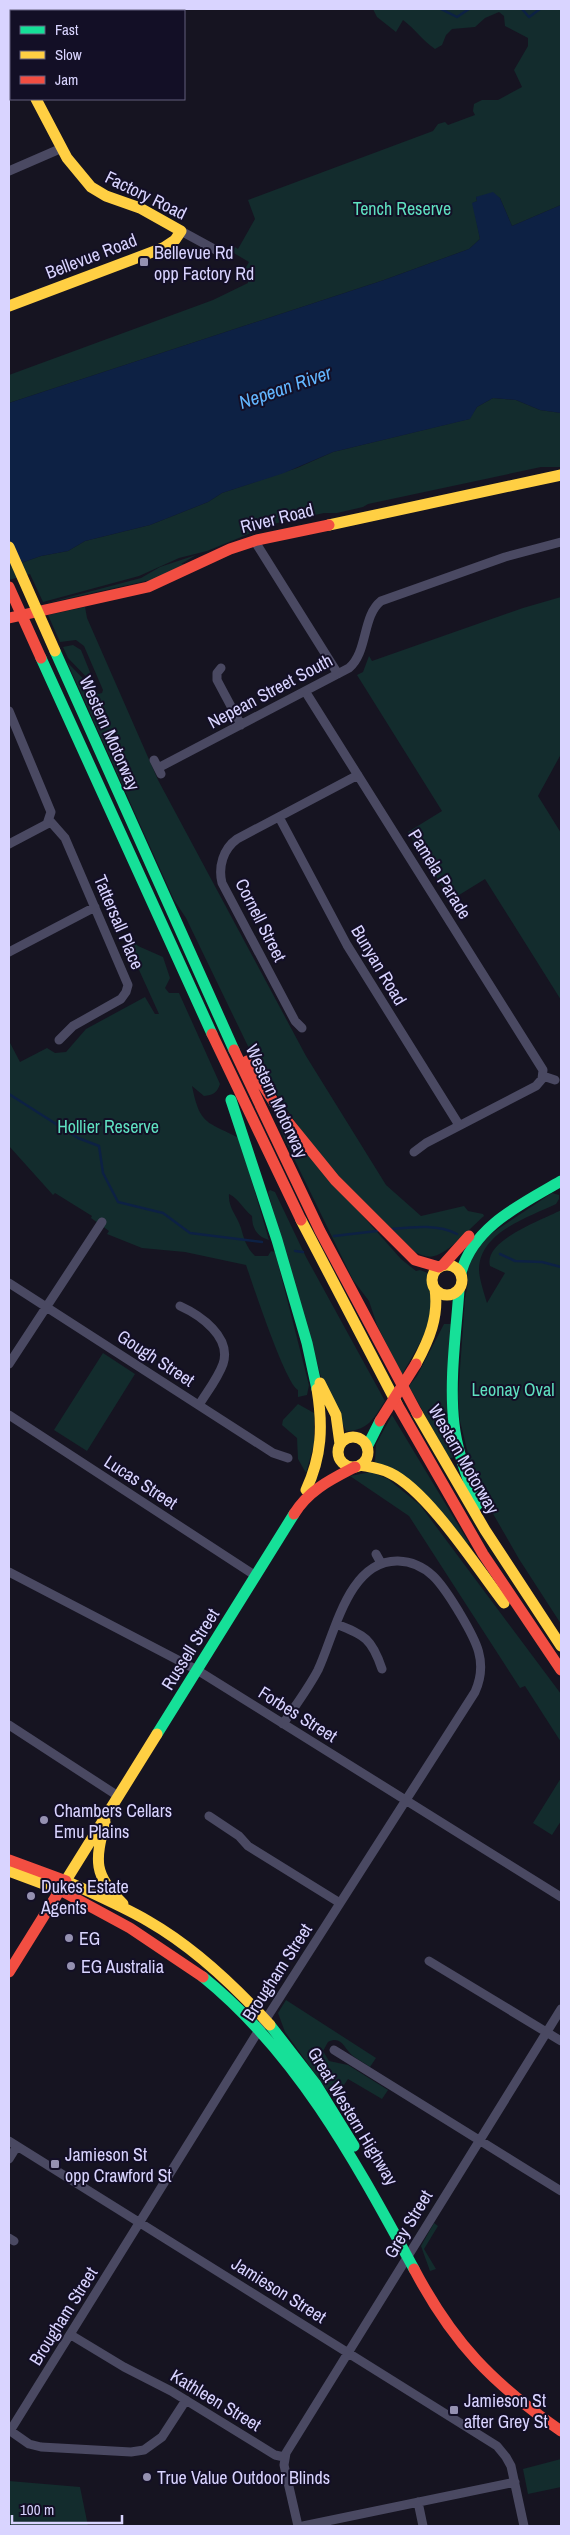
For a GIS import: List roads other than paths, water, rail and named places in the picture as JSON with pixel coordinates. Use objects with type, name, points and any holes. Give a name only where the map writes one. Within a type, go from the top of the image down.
[{"type":"main road","name":"Factory Road","points":[[37,100],[62,148],[80,176],[94,190],[136,206],[181,231]]},
{"type":"main road","name":"Bellevue Road","points":[[9,306],[164,248],[181,231]]},
{"type":"main road","name":"River Road","points":[[9,618],[148,587],[225,551],[254,540],[561,475]]},
{"type":"main road","name":"Western Motorway","points":[[9,547],[252,1091],[320,1231],[429,1436],[561,1646]]},
{"type":"main road","name":"Western Motorway","points":[[9,586],[248,1116],[306,1231],[414,1435],[473,1537],[561,1670]]},
{"type":"main road","points":[[175,920],[192,943],[233,1033],[262,1085],[311,1152],[401,1246],[421,1264],[451,1265],[461,1273]]},
{"type":"main road","points":[[160,924],[172,964],[228,1092],[274,1228],[314,1370],[320,1420],[320,1446],[316,1467],[306,1490]]},
{"type":"main road","points":[[358,1466],[367,1457],[367,1447],[380,1421],[416,1364],[434,1325],[457,1292],[462,1282],[463,1259],[472,1244],[524,1203],[561,1180]]},
{"type":"main road","points":[[434,1325],[436,1305],[432,1274],[473,1232],[493,1216],[507,1208],[524,1203]]},
{"type":"main road","points":[[434,1289],[446,1295],[457,1292]]},
{"type":"main road","points":[[457,1292],[453,1377],[454,1424],[468,1481],[478,1508],[500,1551]]},
{"type":"main road","points":[[314,1370],[336,1415],[333,1457]]},
{"type":"main road","points":[[333,1457],[348,1438],[358,1438],[380,1421]]},
{"type":"main road","points":[[358,1438],[367,1447]]},
{"type":"main road","points":[[333,1457],[344,1464],[383,1469],[419,1493],[561,1681]]},
{"type":"main road","name":"Russell Street","points":[[9,1972],[302,1502],[306,1490],[333,1457]]},
{"type":"main road","name":"Russell Street","points":[[302,1502],[320,1485],[358,1466]]},
{"type":"main road","name":"Russell Street","points":[[107,1815],[96,1856],[97,1870],[104,1886],[130,1912]]},
{"type":"main road","name":"Great Western Highway","points":[[9,1860],[63,1886],[130,1912],[158,1927],[204,1960],[266,2020],[290,2048],[324,2095],[409,2254],[435,2309],[473,2359],[509,2393],[561,2431]]},
{"type":"main road","name":"Great Western Highway","points":[[9,1871],[63,1886],[185,1964],[224,1995],[259,2030],[297,2075],[319,2106],[409,2254],[471,2344],[507,2382],[561,2421]]},
{"type":"street","points":[[9,171],[62,148]]},
{"type":"street","name":"Factory Road","points":[[181,231],[225,254]]},
{"type":"street","points":[[254,540],[338,674]]},
{"type":"street","name":"Nepean Street South","points":[[158,768],[338,674],[355,661],[374,609],[381,601],[505,557],[561,542]]},
{"type":"street","points":[[221,668],[216,675],[216,680],[241,725]]},
{"type":"street","name":"Pamela Parade","points":[[305,691],[542,1067],[543,1076]]},
{"type":"street","points":[[9,711],[11,726],[51,809],[50,821],[9,844]]},
{"type":"street","name":"Cornell Street","points":[[302,1028],[296,1022],[221,878],[222,863],[232,843],[358,775]]},
{"type":"street","name":"Bunyan Road","points":[[279,817],[347,945],[459,1125]]},
{"type":"street","name":"Tattersall Place","points":[[50,821],[65,838],[127,982],[126,992],[119,1000],[72,1026],[59,1040]]},
{"type":"street","points":[[9,952],[95,907]]},
{"type":"street","points":[[414,1152],[459,1125],[536,1086],[543,1076],[555,1080]]},
{"type":"street","points":[[9,1364],[102,1222]]},
{"type":"street","name":"Gough Street","points":[[9,1283],[273,1453],[288,1458]]},
{"type":"street","points":[[180,1306],[195,1313],[208,1323],[219,1337],[224,1350],[222,1366],[199,1405]]},
{"type":"street","name":"Lucas Street","points":[[9,1415],[256,1576]]},
{"type":"street","points":[[283,1724],[318,1670],[336,1624],[356,1585],[370,1569],[381,1563],[376,1554]]},
{"type":"street","name":"Brougham Street","points":[[9,2430],[141,2223],[259,2030],[472,1698],[480,1679],[482,1662],[473,1635],[435,1577],[411,1563],[393,1561],[381,1563]]},
{"type":"street","name":"Forbes Street","points":[[9,1572],[197,1670],[561,1897]]},
{"type":"street","points":[[336,1624],[360,1633],[369,1641],[382,1669]]},
{"type":"street","points":[[9,1725],[118,1796]]},
{"type":"street","points":[[209,1816],[239,1836],[248,1846],[340,1903]]},
{"type":"street","points":[[429,1961],[561,2041]]},
{"type":"street","name":"Grey Street","points":[[284,2458],[561,2009]]},
{"type":"street","points":[[334,2050],[561,2191]]},
{"type":"street","name":"Jamieson Street","points":[[9,2141],[497,2446],[506,2457],[515,2482],[524,2526]]},
{"type":"street","points":[[9,2159],[17,2146]]},
{"type":"street","name":"Kathleen Street","points":[[71,2335],[116,2363],[186,2400],[275,2455],[284,2458]]},
{"type":"street","points":[[9,2430],[29,2444],[41,2447],[138,2451],[158,2442],[186,2400]]},
{"type":"street","points":[[284,2458],[298,2526]]},
{"type":"street","points":[[303,2526],[515,2482]]},
{"type":"street","points":[[418,2502],[422,2526]]},
{"type":"water","name":"Nepean River","points":[[493,192],[500,198],[512,226],[561,205],[561,413],[540,410],[516,400],[493,398],[477,407],[470,419],[333,452],[284,473],[222,493],[208,502],[150,525],[85,541],[68,551],[41,556],[9,567],[9,403],[384,280],[469,249],[480,239],[472,203],[477,201],[476,197]]},
{"type":"waterway","points":[[441,9],[457,17],[469,9]]},
{"type":"waterway","points":[[522,9],[529,17],[540,9]]},
{"type":"waterway","points":[[9,1094],[78,1138],[99,1146],[103,1173],[118,1202],[163,1213],[190,1233],[262,1242]]},
{"type":"waterway","points":[[392,1229],[434,1227],[457,1234]]},
{"type":"waterway","points":[[334,1236],[377,1231]]},
{"type":"waterway","points":[[295,1251],[303,1252]]},
{"type":"waterway","points":[[500,1254],[515,1261],[542,1262],[561,1267]]},
{"type":"place","name":"Bellevue Rd opp Factory Rd","points":[[144,262]]},
{"type":"place","name":"Chambers Cellars Emu Plains","points":[[44,1820]]},
{"type":"place","name":"Dukes Estate Agents","points":[[31,1896]]},
{"type":"place","name":"EG","points":[[69,1938]]},
{"type":"place","name":"EG Australia","points":[[71,1966]]},
{"type":"place","name":"Jamieson St opp Crawford St","points":[[55,2164]]},
{"type":"place","name":"Jamieson St after Grey St","points":[[454,2410]]},
{"type":"place","name":"True Value Outdoor Blinds","points":[[147,2477]]},
{"type":"park label","name":"Tench Reserve","points":[[402,208]]},
{"type":"park label","name":"Hollier Reserve","points":[[108,1126]]},
{"type":"park label","name":"Leonay Oval","points":[[513,1389]]}]
